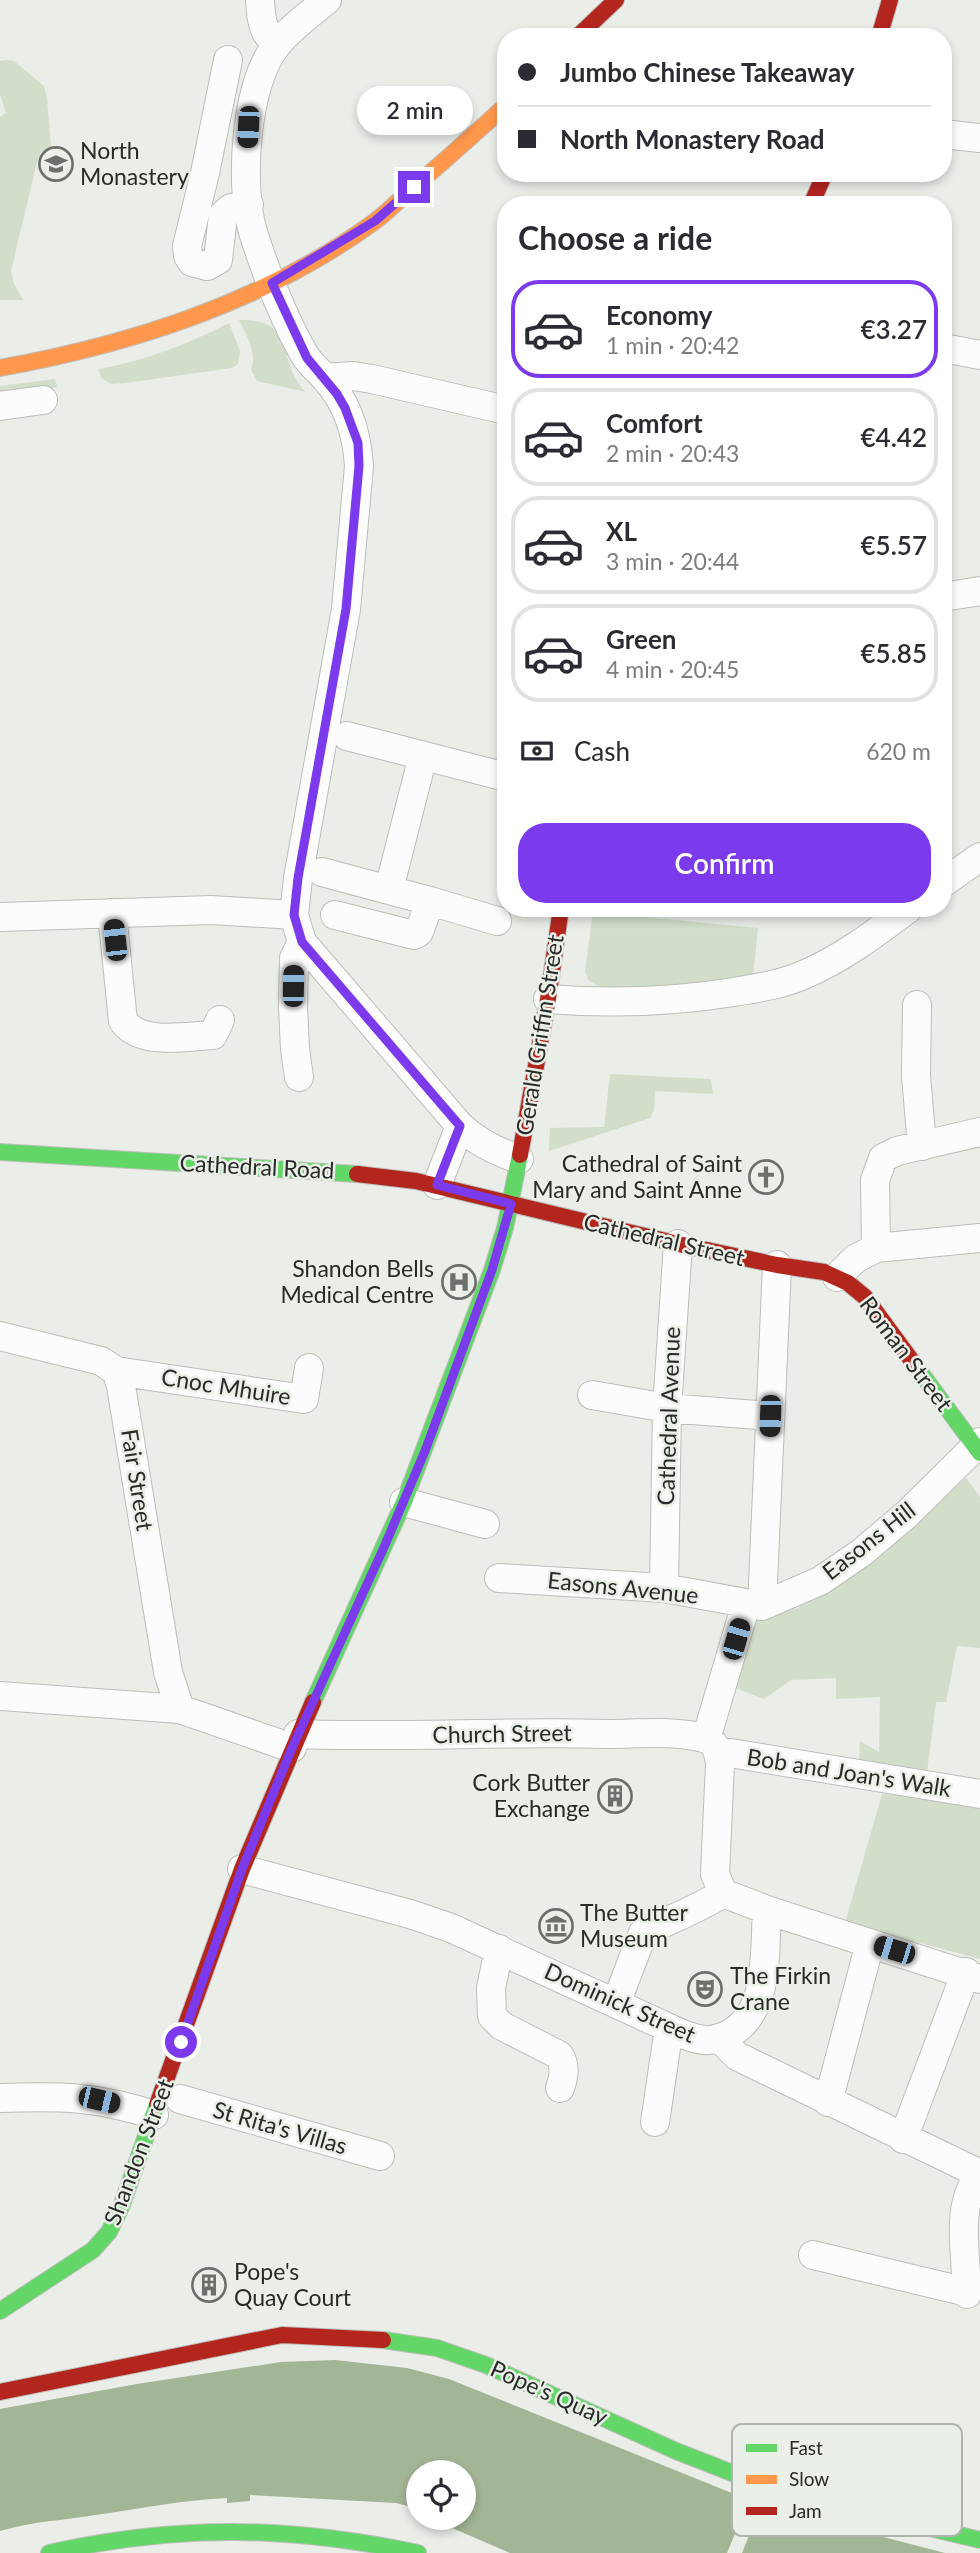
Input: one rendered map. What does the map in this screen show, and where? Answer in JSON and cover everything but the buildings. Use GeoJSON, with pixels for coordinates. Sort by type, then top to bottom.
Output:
{"type":"FeatureCollection","features":[{"type":"Feature","properties":{"kind":"street"},"geometry":{"type":"LineString","coordinates":[[260,0],[262,26],[276,46]]}},
{"type":"Feature","properties":{"kind":"street"},"geometry":{"type":"LineString","coordinates":[[327,0],[276,46],[257,81],[252,102],[247,160],[252,230],[272,283],[307,358],[341,401],[358,443],[359,466],[346,609],[300,866],[294,915],[302,942],[460,1126],[485,1145],[519,1159]]}},
{"type":"Feature","properties":{"kind":"street"},"geometry":{"type":"LineString","coordinates":[[587,28],[616,0]]}},
{"type":"Feature","properties":{"kind":"street"},"geometry":{"type":"LineString","coordinates":[[882,28],[891,0]]}},
{"type":"Feature","properties":{"kind":"street"},"geometry":{"type":"LineString","coordinates":[[228,60],[187,246],[187,256],[191,262],[207,266],[218,260],[223,215],[231,208],[249,205]]}},
{"type":"Feature","properties":{"kind":"street"},"geometry":{"type":"LineString","coordinates":[[0,369],[72,355],[149,333],[272,283],[375,221],[497,114]]}},
{"type":"Feature","properties":{"kind":"street"},"geometry":{"type":"LineString","coordinates":[[952,135],[980,138]]}},
{"type":"Feature","properties":{"kind":"street"},"geometry":{"type":"LineString","coordinates":[[952,350],[980,355]]}},
{"type":"Feature","properties":{"kind":"street"},"geometry":{"type":"LineString","coordinates":[[325,378],[353,376],[372,379],[497,408]]}},
{"type":"Feature","properties":{"kind":"street"},"geometry":{"type":"LineString","coordinates":[[0,406],[43,400]]}},
{"type":"Feature","properties":{"kind":"street"},"geometry":{"type":"LineString","coordinates":[[952,596],[980,591]]}},
{"type":"Feature","properties":{"kind":"street"},"geometry":{"type":"LineString","coordinates":[[347,736],[497,775]]}},
{"type":"Feature","properties":{"kind":"street"},"geometry":{"type":"LineString","coordinates":[[389,889],[423,756]]}},
{"type":"Feature","properties":{"kind":"street"},"geometry":{"type":"LineString","coordinates":[[952,877],[979,860]]}},
{"type":"Feature","properties":{"kind":"street"},"geometry":{"type":"LineString","coordinates":[[322,872],[497,921]]}},
{"type":"Feature","properties":{"kind":"street"},"geometry":{"type":"LineString","coordinates":[[335,915],[414,935],[419,932],[430,901]]}},
{"type":"Feature","properties":{"kind":"street"},"geometry":{"type":"LineString","coordinates":[[0,917],[211,910],[294,915]]}},
{"type":"Feature","properties":{"kind":"street"},"geometry":{"type":"LineString","coordinates":[[112,913],[123,1021],[129,1029],[151,1037],[216,1028]]}},
{"type":"Feature","properties":{"kind":"street","name":"Gerald Griffin Street"},"geometry":{"type":"LineString","coordinates":[[511,1204],[548,999],[560,917]]}},
{"type":"Feature","properties":{"kind":"street"},"geometry":{"type":"LineString","coordinates":[[548,999],[596,1003],[659,1002],[780,983],[826,964],[896,917]]}},
{"type":"Feature","properties":{"kind":"street"},"geometry":{"type":"LineString","coordinates":[[299,1077],[293,1007],[294,958],[302,942]]}},
{"type":"Feature","properties":{"kind":"street"},"geometry":{"type":"LineString","coordinates":[[917,1004],[916,1076],[922,1146]]}},
{"type":"Feature","properties":{"kind":"street"},"geometry":{"type":"LineString","coordinates":[[437,1185],[460,1126]]}},
{"type":"Feature","properties":{"kind":"street"},"geometry":{"type":"LineString","coordinates":[[876,1248],[875,1180],[879,1164],[886,1155],[980,1132]]}},
{"type":"Feature","properties":{"kind":"street","name":"Cathedral Road"},"geometry":{"type":"LineString","coordinates":[[0,1152],[353,1173],[437,1185],[511,1204]]}},
{"type":"Feature","properties":{"kind":"street","name":"Cathedral Street"},"geometry":{"type":"LineString","coordinates":[[511,1204],[777,1265]]}},
{"type":"Feature","properties":{"kind":"street","name":"Shandon Street"},"geometry":{"type":"LineString","coordinates":[[0,2311],[93,2250],[109,2232],[121,2207],[242,1869],[295,1741],[404,1502],[492,1270],[511,1204]]}},
{"type":"Feature","properties":{"kind":"street"},"geometry":{"type":"LineString","coordinates":[[836,1277],[855,1259],[876,1248],[980,1238]]}},
{"type":"Feature","properties":{"kind":"street","name":"Cathedral Avenue"},"geometry":{"type":"LineString","coordinates":[[664,1588],[667,1408],[678,1244]]}},
{"type":"Feature","properties":{"kind":"street"},"geometry":{"type":"LineString","coordinates":[[617,2003],[643,1933],[669,1919],[697,1910],[719,1883],[720,1774],[712,1745],[754,1605],[770,1416],[777,1265]]}},
{"type":"Feature","properties":{"kind":"street","name":"Roman Street"},"geometry":{"type":"LineString","coordinates":[[777,1265],[824,1272],[855,1289],[873,1307],[978,1447]]}},
{"type":"Feature","properties":{"kind":"street"},"geometry":{"type":"LineString","coordinates":[[0,1336],[101,1361],[116,1371]]}},
{"type":"Feature","properties":{"kind":"street","name":"Cnoc Mhuire"},"geometry":{"type":"LineString","coordinates":[[116,1371],[304,1399],[309,1368]]}},
{"type":"Feature","properties":{"kind":"street","name":"Fair Street"},"geometry":{"type":"LineString","coordinates":[[116,1371],[121,1385],[168,1672],[180,1709]]}},
{"type":"Feature","properties":{"kind":"street"},"geometry":{"type":"LineString","coordinates":[[592,1395],[667,1408],[770,1416]]}},
{"type":"Feature","properties":{"kind":"street","name":"Easons Hill"},"geometry":{"type":"LineString","coordinates":[[754,1605],[820,1581],[861,1553],[978,1447]]}},
{"type":"Feature","properties":{"kind":"street"},"geometry":{"type":"LineString","coordinates":[[404,1502],[485,1524]]}},
{"type":"Feature","properties":{"kind":"street","name":"Easons Avenue"},"geometry":{"type":"LineString","coordinates":[[499,1578],[664,1588],[754,1605]]}},
{"type":"Feature","properties":{"kind":"street","name":"Church Street"},"geometry":{"type":"LineString","coordinates":[[0,1696],[180,1709],[295,1741],[544,1732],[681,1735],[712,1745]]}},
{"type":"Feature","properties":{"kind":"street","name":"Bob and Joan's Walk"},"geometry":{"type":"LineString","coordinates":[[712,1745],[980,1794]]}},
{"type":"Feature","properties":{"kind":"street","name":"Dominick Street"},"geometry":{"type":"LineString","coordinates":[[242,1869],[410,1914],[451,1928],[669,2028],[704,2040],[719,2038],[747,2062],[980,2175]]}},
{"type":"Feature","properties":{"kind":"street"},"geometry":{"type":"LineString","coordinates":[[719,1883],[767,1910],[973,1975],[904,2139]]}},
{"type":"Feature","properties":{"kind":"street"},"geometry":{"type":"LineString","coordinates":[[719,2038],[742,2026],[756,2005],[762,1980],[767,1910]]}},
{"type":"Feature","properties":{"kind":"street"},"geometry":{"type":"LineString","coordinates":[[828,2102],[870,1943]]}},
{"type":"Feature","properties":{"kind":"street"},"geometry":{"type":"LineString","coordinates":[[499,1949],[491,1988],[492,2016],[502,2026],[562,2058],[564,2077],[559,2088]]}},
{"type":"Feature","properties":{"kind":"street"},"geometry":{"type":"LineString","coordinates":[[655,2122],[669,2028]]}},
{"type":"Feature","properties":{"kind":"street"},"geometry":{"type":"LineString","coordinates":[[0,2098],[81,2097],[123,2105],[154,2115]]}},
{"type":"Feature","properties":{"kind":"street","name":"St Rita's Villas"},"geometry":{"type":"LineString","coordinates":[[180,2099],[380,2156]]}},
{"type":"Feature","properties":{"kind":"street"},"geometry":{"type":"LineString","coordinates":[[813,2255],[967,2293],[964,2207],[972,2184],[980,2175]]}},
{"type":"Feature","properties":{"kind":"street","name":"Pope's Quay"},"geometry":{"type":"LineString","coordinates":[[0,2392],[282,2335],[328,2335],[405,2342],[437,2348],[486,2365],[676,2451],[732,2473]]}},
{"type":"Feature","properties":{"kind":"street"},"geometry":{"type":"LineString","coordinates":[[49,2553],[149,2535],[201,2531],[311,2534],[375,2543],[418,2553]]}},
{"type":"Feature","properties":{"kind":"street","name":"Pope's Quay"},"geometry":{"type":"LineString","coordinates":[[962,2536],[980,2540]]}},
{"type":"Feature","properties":{"kind":"shaded area"},"geometry":{"type":"Polygon","coordinates":[[[0,61],[14,61],[44,86],[51,147],[41,152],[37,162],[11,271],[14,284],[23,300],[0,300],[0,117],[6,113],[0,95],[0,61]]]}},
{"type":"Feature","properties":{"kind":"shaded area"},"geometry":{"type":"Polygon","coordinates":[[[239,320],[258,321],[270,326],[278,334],[291,368],[306,392],[257,381],[251,370],[253,357],[250,344],[239,320]]]}},
{"type":"Feature","properties":{"kind":"shaded area"},"geometry":{"type":"Polygon","coordinates":[[[229,323],[240,351],[238,364],[232,368],[126,383],[111,384],[101,378],[99,369],[166,351],[229,323]]]}},
{"type":"Feature","properties":{"kind":"shaded area"},"geometry":{"type":"Polygon","coordinates":[[[55,379],[57,387],[0,396],[0,386],[55,379]]]}},
{"type":"Feature","properties":{"kind":"shaded area"},"geometry":{"type":"Polygon","coordinates":[[[592,917],[645,917],[758,928],[753,976],[648,988],[599,987],[588,980],[585,971],[592,917]]]}},
{"type":"Feature","properties":{"kind":"shaded area"},"geometry":{"type":"Polygon","coordinates":[[[610,1074],[711,1079],[713,1094],[655,1091],[654,1110],[650,1118],[549,1151],[550,1128],[604,1127],[610,1074]]]}},
{"type":"Feature","properties":{"kind":"shaded area"},"geometry":{"type":"Polygon","coordinates":[[[966,1478],[980,1497],[980,1648],[957,1646],[946,1702],[936,1702],[927,1772],[859,1761],[860,1741],[879,1752],[880,1697],[836,1699],[836,1678],[791,1680],[764,1699],[733,1687],[754,1613],[796,1609],[841,1580],[966,1478]]]}},
{"type":"Feature","properties":{"kind":"shaded area"},"geometry":{"type":"Polygon","coordinates":[[[882,1794],[980,1803],[980,1959],[845,1923],[882,1794]]]}},
{"type":"Feature","properties":{"kind":"shaded area"},"geometry":{"type":"Polygon","coordinates":[[[335,2360],[407,2368],[449,2379],[732,2493],[732,2536],[880,2536],[945,2553],[510,2553],[457,2530],[476,2530],[476,2460],[406,2460],[406,2506],[250,2495],[250,2501],[227,2503],[227,2498],[180,2502],[0,2531],[0,2409],[281,2362],[335,2360]]]}},
{"type":"Feature","properties":{"kind":"pier"},"geometry":{"type":"Polygon","coordinates":[[[734,2536],[749,2536],[742,2553],[727,2553],[734,2536]]]}},
{"type":"Feature","properties":{"kind":"traffic: fast"},"geometry":{"type":"LineString","coordinates":[[0,1152],[357,1174]]}},
{"type":"Feature","properties":{"kind":"traffic: fast"},"geometry":{"type":"LineString","coordinates":[[313,1702],[404,1502],[492,1270],[505,1228],[520,1155]]}},
{"type":"Feature","properties":{"kind":"traffic: fast"},"geometry":{"type":"LineString","coordinates":[[912,1361],[980,1453]]}},
{"type":"Feature","properties":{"kind":"traffic: fast"},"geometry":{"type":"LineString","coordinates":[[0,2311],[93,2250],[109,2232],[121,2207],[157,2105]]}},
{"type":"Feature","properties":{"kind":"traffic: fast"},"geometry":{"type":"LineString","coordinates":[[383,2340],[437,2348],[486,2365],[676,2451],[732,2473]]}},
{"type":"Feature","properties":{"kind":"traffic: fast"},"geometry":{"type":"LineString","coordinates":[[49,2553],[143,2537],[233,2532],[324,2538],[418,2553]]}},
{"type":"Feature","properties":{"kind":"traffic: fast"},"geometry":{"type":"LineString","coordinates":[[962,2536],[980,2540]]}},
{"type":"Feature","properties":{"kind":"traffic: slow"},"geometry":{"type":"LineString","coordinates":[[0,368],[99,346],[147,332],[195,316],[288,275],[332,250],[379,218],[497,113]]}},
{"type":"Feature","properties":{"kind":"traffic: jam"},"geometry":{"type":"LineString","coordinates":[[586,28],[616,0]]}},
{"type":"Feature","properties":{"kind":"traffic: jam"},"geometry":{"type":"LineString","coordinates":[[882,28],[890,0]]}},
{"type":"Feature","properties":{"kind":"traffic: jam"},"geometry":{"type":"LineString","coordinates":[[815,196],[821,182]]}},
{"type":"Feature","properties":{"kind":"traffic: jam"},"geometry":{"type":"LineString","coordinates":[[520,1155],[560,917]]}},
{"type":"Feature","properties":{"kind":"traffic: jam"},"geometry":{"type":"LineString","coordinates":[[357,1174],[416,1181],[678,1244],[824,1272],[848,1283],[865,1297],[912,1361]]}},
{"type":"Feature","properties":{"kind":"traffic: jam"},"geometry":{"type":"LineString","coordinates":[[157,2105],[242,1869],[313,1702]]}},
{"type":"Feature","properties":{"kind":"traffic: jam"},"geometry":{"type":"LineString","coordinates":[[0,2392],[282,2335],[383,2340]]}},
{"type":"Feature","properties":{"kind":"place","name":"North Monastery"},"geometry":{"type":"Point","coordinates":[56,164]}},
{"type":"Feature","properties":{"kind":"place","name":"Cathedral of Saint Mary and Saint Anne"},"geometry":{"type":"Point","coordinates":[766,1177]}},
{"type":"Feature","properties":{"kind":"place","name":"Shandon Bells Medical Centre"},"geometry":{"type":"Point","coordinates":[459,1282]}},
{"type":"Feature","properties":{"kind":"place","name":"Cork Butter Exchange"},"geometry":{"type":"Point","coordinates":[615,1796]}},
{"type":"Feature","properties":{"kind":"place","name":"The Butter Museum"},"geometry":{"type":"Point","coordinates":[556,1926]}},
{"type":"Feature","properties":{"kind":"place","name":"The Firkin Crane"},"geometry":{"type":"Point","coordinates":[705,1989]}},
{"type":"Feature","properties":{"kind":"place","name":"Pope's Quay Court"},"geometry":{"type":"Point","coordinates":[209,2285]}},
{"type":"Feature","properties":{"kind":"route"},"geometry":{"type":"LineString","coordinates":[[181,2042],[242,1869],[292,1748],[425,1451],[492,1270],[511,1204],[437,1185],[460,1126],[302,942],[294,915],[298,878],[346,609],[359,466],[358,443],[345,408],[325,378],[313,368],[307,358],[272,283],[375,221],[414,187]]}}]}
